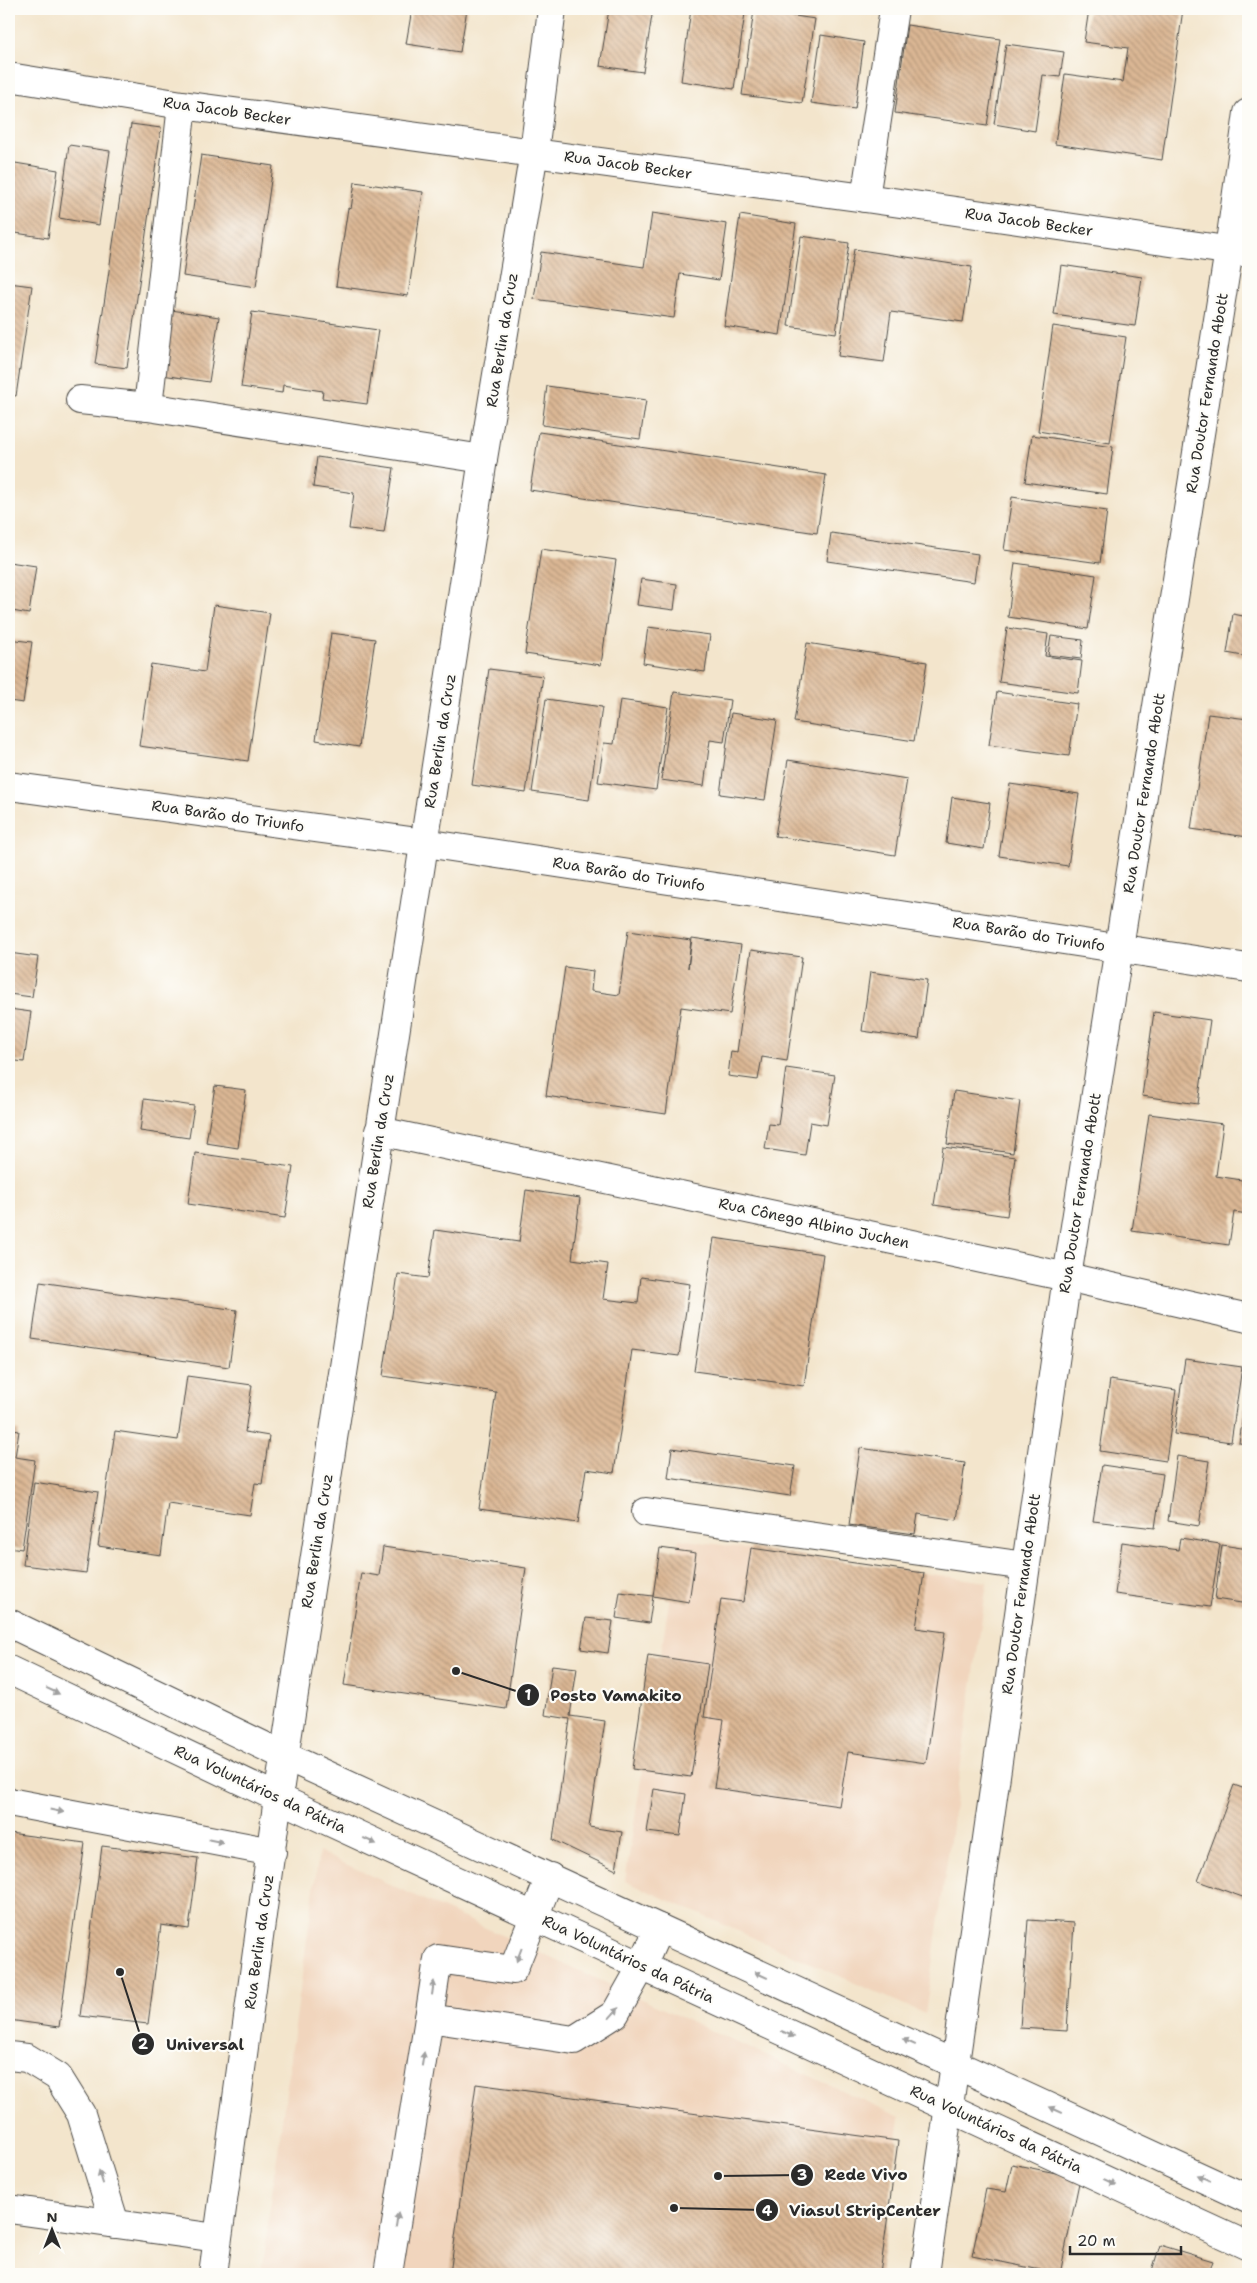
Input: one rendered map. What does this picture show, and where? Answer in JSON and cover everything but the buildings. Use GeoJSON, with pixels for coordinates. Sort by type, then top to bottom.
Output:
{"type":"FeatureCollection","features":[{"type":"Feature","properties":{"kind":"street","name":"Rua Berlin da Cruz"},"geometry":{"type":"LineString","coordinates":[[215,2274],[218,2238],[278,1798],[483,459],[534,152],[552,9]]}},
{"type":"Feature","properties":{"kind":"street"},"geometry":{"type":"LineString","coordinates":[[865,198],[894,9]]}},
{"type":"Feature","properties":{"kind":"street","name":"Rua Jacob Becker"},"geometry":{"type":"LineString","coordinates":[[9,78],[182,105],[865,198],[1239,252]]}},
{"type":"Feature","properties":{"kind":"street"},"geometry":{"type":"LineString","coordinates":[[148,407],[182,105]]}},
{"type":"Feature","properties":{"kind":"street","name":"Rua Doutor Fernando Abott"},"geometry":{"type":"LineString","coordinates":[[925,2274],[953,2063],[1067,1277],[1119,948],[1239,252],[1248,113]]}},
{"type":"Feature","properties":{"kind":"street"},"geometry":{"type":"LineString","coordinates":[[80,400],[148,407],[483,459]]}},
{"type":"Feature","properties":{"kind":"street","name":"Rua Barão do Triunfo"},"geometry":{"type":"LineString","coordinates":[[9,786],[425,843],[1248,968]]}},
{"type":"Feature","properties":{"kind":"street","name":"Rua Cônego Albino Juchen"},"geometry":{"type":"LineString","coordinates":[[379,1131],[1067,1277],[1248,1318]]}},
{"type":"Feature","properties":{"kind":"street"},"geometry":{"type":"LineString","coordinates":[[646,1512],[1025,1566]]}},
{"type":"Feature","properties":{"kind":"street"},"geometry":{"type":"LineString","coordinates":[[9,1623],[285,1756],[1248,2199]]}},
{"type":"Feature","properties":{"kind":"street","name":"Rua Voluntários da Pátria"},"geometry":{"type":"LineString","coordinates":[[9,1670],[278,1798],[1248,2246]]}},
{"type":"Feature","properties":{"kind":"street"},"geometry":{"type":"LineString","coordinates":[[9,1802],[272,1852]]}},
{"type":"Feature","properties":{"kind":"street"},"geometry":{"type":"LineString","coordinates":[[419,1863],[436,1825]]}},
{"type":"Feature","properties":{"kind":"street"},"geometry":{"type":"LineString","coordinates":[[389,2271],[438,1959],[513,1970],[550,1877]]}},
{"type":"Feature","properties":{"kind":"street"},"geometry":{"type":"LineString","coordinates":[[429,2018],[574,2040],[615,2014],[642,1966],[659,1928]]}},
{"type":"Feature","properties":{"kind":"street"},"geometry":{"type":"LineString","coordinates":[[9,2056],[27,2058],[58,2078],[81,2114],[115,2224]]}},
{"type":"Feature","properties":{"kind":"street"},"geometry":{"type":"LineString","coordinates":[[9,2209],[218,2238]]}},
{"type":"Feature","properties":{"kind":"shaded area"},"geometry":{"type":"Polygon","coordinates":[[[679,1539],[987,1582],[925,2014],[625,1881],[679,1539]]]}},
{"type":"Feature","properties":{"kind":"shaded area"},"geometry":{"type":"Polygon","coordinates":[[[319,1852],[900,2117],[880,2274],[261,2274],[319,1852]]]}},
{"type":"Feature","properties":{"kind":"place","name":"Posto Vamakito"},"geometry":{"type":"Point","coordinates":[456,1671]}},
{"type":"Feature","properties":{"kind":"place","name":"Universal"},"geometry":{"type":"Point","coordinates":[120,1972]}},
{"type":"Feature","properties":{"kind":"place","name":"Rede Vivo"},"geometry":{"type":"Point","coordinates":[718,2176]}},
{"type":"Feature","properties":{"kind":"place","name":"Viasul StripCenter"},"geometry":{"type":"Point","coordinates":[674,2208]}}]}
